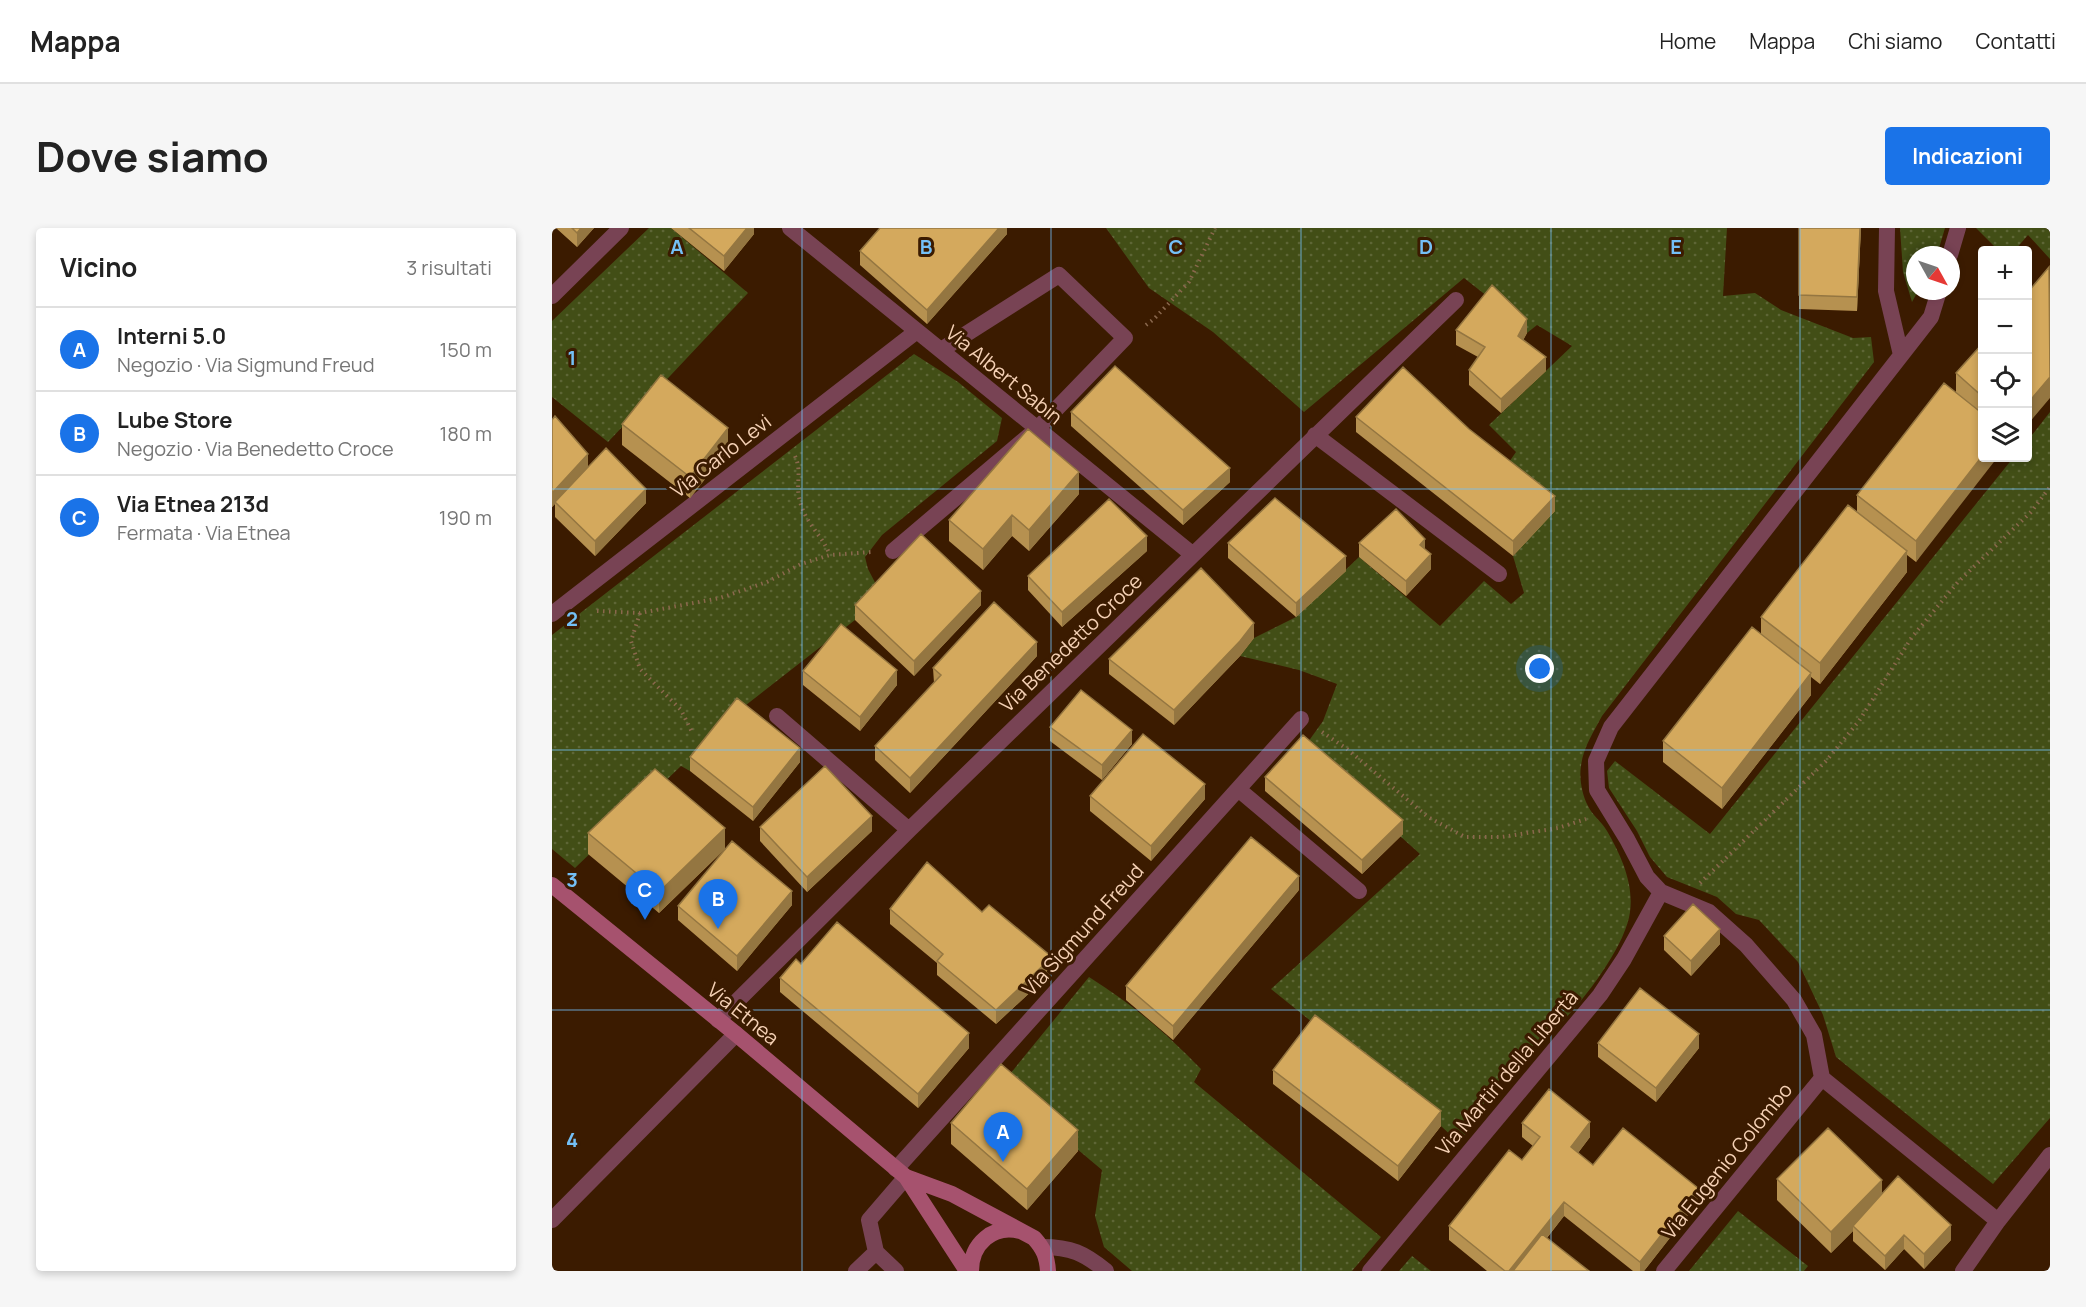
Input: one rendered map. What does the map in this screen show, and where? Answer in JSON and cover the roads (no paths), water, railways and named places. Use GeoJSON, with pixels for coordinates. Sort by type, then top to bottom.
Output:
{"type":"FeatureCollection","features":[{"type":"Feature","properties":{"kind":"main road","name":"Via Etnea"},"geometry":{"type":"LineString","coordinates":[[552,885],[736,1034],[901,1173]]}},
{"type":"Feature","properties":{"kind":"main road"},"geometry":{"type":"LineString","coordinates":[[901,1173],[952,1194],[1034,1238],[1042,1247],[1047,1258],[1048,1271]]}},
{"type":"Feature","properties":{"kind":"main road"},"geometry":{"type":"LineString","coordinates":[[901,1173],[969,1271]]}},
{"type":"Feature","properties":{"kind":"main road"},"geometry":{"type":"LineString","coordinates":[[969,1271],[972,1258],[983,1239],[1002,1229],[1024,1232]]}},
{"type":"Feature","properties":{"kind":"street"},"geometry":{"type":"LineString","coordinates":[[552,296],[621,228]]}},
{"type":"Feature","properties":{"kind":"street","name":"Via Albert Sabin"},"geometry":{"type":"LineString","coordinates":[[790,228],[1192,554]]}},
{"type":"Feature","properties":{"kind":"street"},"geometry":{"type":"LineString","coordinates":[[1887,228],[1886,291],[1901,355]]}},
{"type":"Feature","properties":{"kind":"street"},"geometry":{"type":"LineString","coordinates":[[1953,246],[1958,228]]}},
{"type":"Feature","properties":{"kind":"street"},"geometry":{"type":"LineString","coordinates":[[893,551],[1037,429],[1125,338],[1059,275],[941,350]]}},
{"type":"Feature","properties":{"kind":"street","name":"Via Benedetto Croce"},"geometry":{"type":"LineString","coordinates":[[718,1020],[909,830],[1456,300]]}},
{"type":"Feature","properties":{"kind":"street"},"geometry":{"type":"LineString","coordinates":[[1936,300],[1931,317],[1611,727],[1596,761],[1597,790],[1628,839],[1647,877],[1661,892],[1709,912],[1738,938],[1794,1000],[1814,1035],[1822,1078],[1998,1221]]}},
{"type":"Feature","properties":{"kind":"street","name":"Via Carlo Levi"},"geometry":{"type":"LineString","coordinates":[[555,612],[917,331]]}},
{"type":"Feature","properties":{"kind":"street"},"geometry":{"type":"LineString","coordinates":[[1315,435],[1499,574]]}},
{"type":"Feature","properties":{"kind":"street"},"geometry":{"type":"LineString","coordinates":[[777,716],[909,830]]}},
{"type":"Feature","properties":{"kind":"street","name":"Via Sigmund Freud"},"geometry":{"type":"LineString","coordinates":[[876,1252],[869,1220],[901,1173],[1301,719]]}},
{"type":"Feature","properties":{"kind":"street"},"geometry":{"type":"LineString","coordinates":[[1238,789],[1359,891]]}},
{"type":"Feature","properties":{"kind":"street","name":"Via Martiri della Libertà"},"geometry":{"type":"LineString","coordinates":[[1370,1271],[1600,995],[1624,959],[1661,892]]}},
{"type":"Feature","properties":{"kind":"street"},"geometry":{"type":"LineString","coordinates":[[552,1220],[736,1034]]}},
{"type":"Feature","properties":{"kind":"street","name":"Via Eugenio Colombo"},"geometry":{"type":"LineString","coordinates":[[1664,1271],[1822,1078]]}},
{"type":"Feature","properties":{"kind":"street"},"geometry":{"type":"LineString","coordinates":[[1963,1271],[1998,1221],[2050,1155]]}},
{"type":"Feature","properties":{"kind":"street"},"geometry":{"type":"LineString","coordinates":[[1042,1247],[1059,1247],[1077,1251],[1107,1271]]}},
{"type":"Feature","properties":{"kind":"street"},"geometry":{"type":"LineString","coordinates":[[856,1271],[876,1252],[896,1271]]}},
{"type":"Feature","properties":{"kind":"place","name":"Via Etnea 213d"},"geometry":{"type":"Point","coordinates":[645,920]}},
{"type":"Feature","properties":{"kind":"place","name":"Lube Store"},"geometry":{"type":"Point","coordinates":[718,929]}},
{"type":"Feature","properties":{"kind":"place","name":"Interni 5.0"},"geometry":{"type":"Point","coordinates":[1003,1162]}}]}
